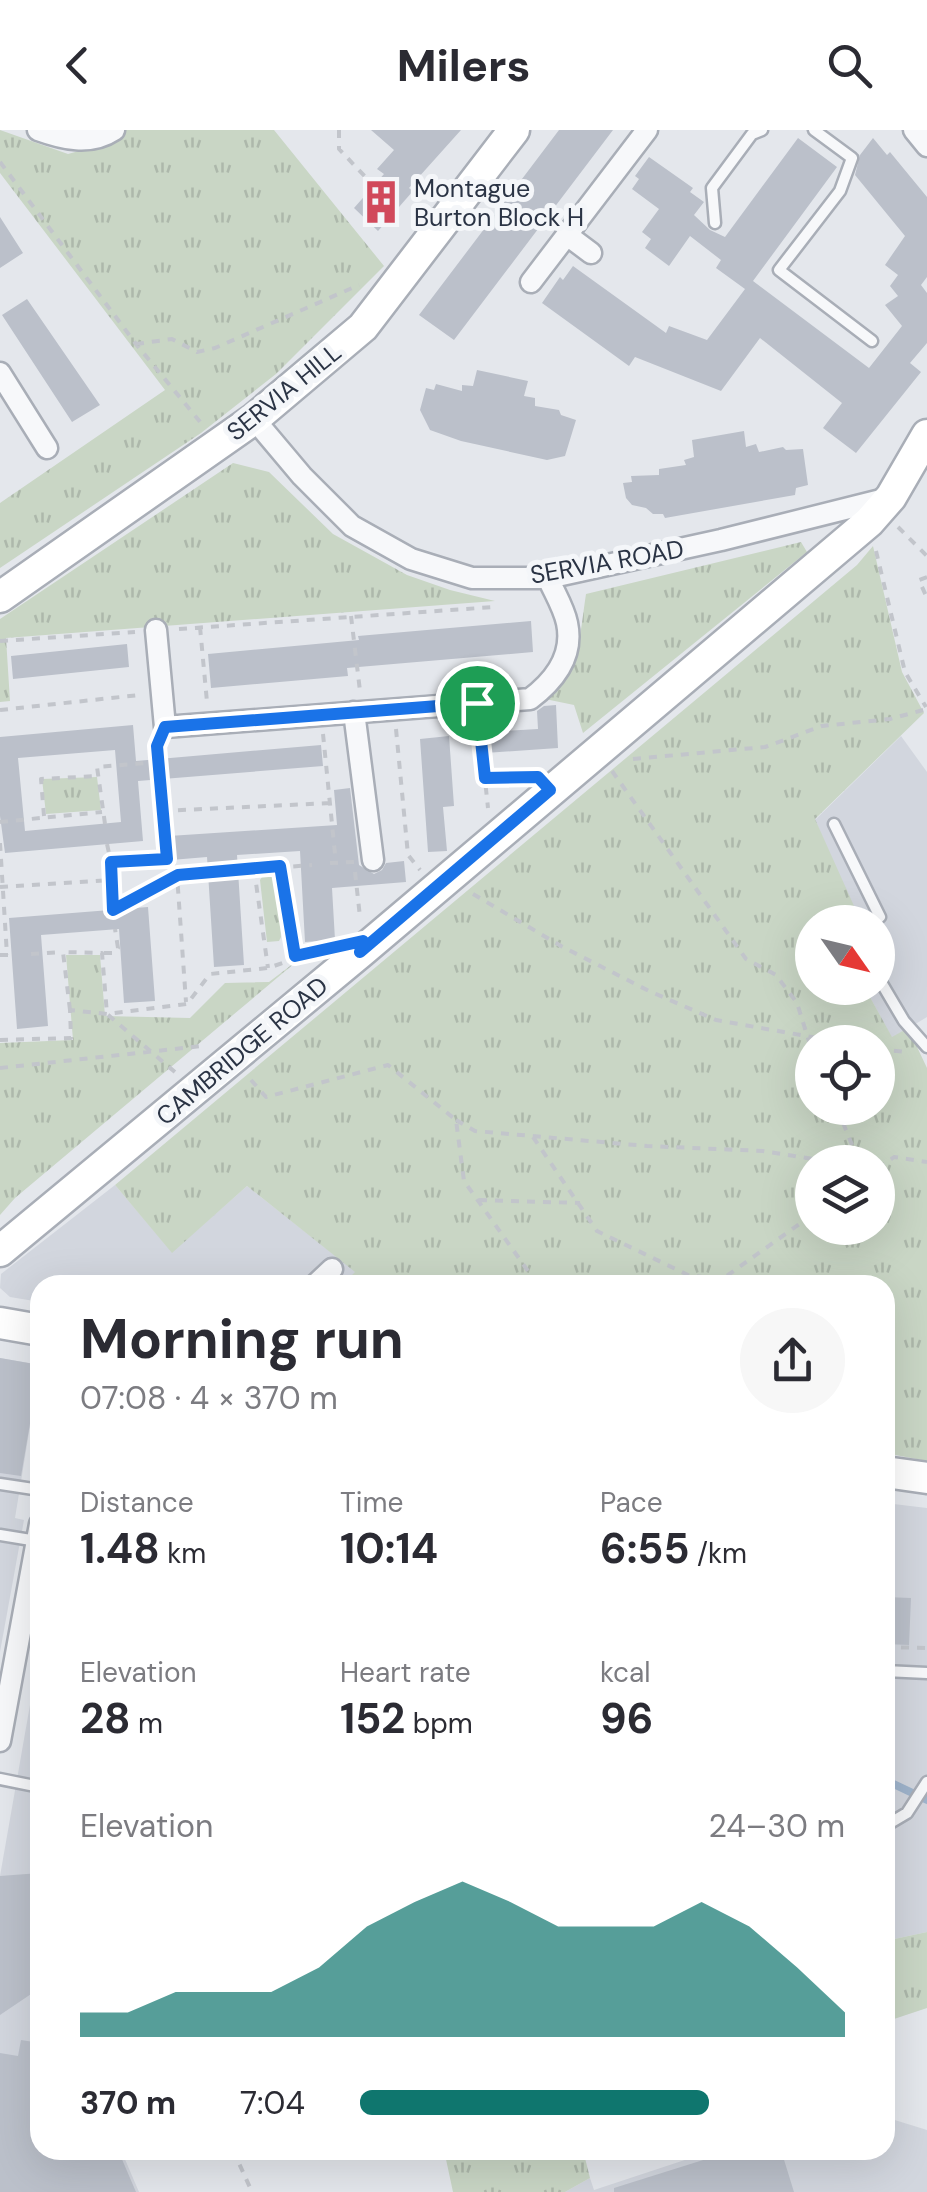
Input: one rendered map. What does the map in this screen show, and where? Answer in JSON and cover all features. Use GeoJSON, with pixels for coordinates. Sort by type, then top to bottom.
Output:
{"type":"FeatureCollection","features":[{"type":"Feature","properties":{"kind":"street"},"geometry":{"type":"LineString","coordinates":[[38,130],[76,140],[114,130]]}},
{"type":"Feature","properties":{"kind":"street","name":"SERVIA HILL"},"geometry":{"type":"LineString","coordinates":[[0,597],[254,419],[363,326],[514,130]]}},
{"type":"Feature","properties":{"kind":"street"},"geometry":{"type":"LineString","coordinates":[[530,282],[647,130]]}},
{"type":"Feature","properties":{"kind":"street"},"geometry":{"type":"LineString","coordinates":[[914,130],[927,146]]}},
{"type":"Feature","properties":{"kind":"street"},"geometry":{"type":"LineString","coordinates":[[567,236],[591,253]]}},
{"type":"Feature","properties":{"kind":"street"},"geometry":{"type":"LineString","coordinates":[[0,373],[47,448]]}},
{"type":"Feature","properties":{"kind":"street","name":"SERVIA ROAD"},"geometry":{"type":"LineString","coordinates":[[254,419],[302,476],[352,526],[411,559],[472,578],[548,578],[880,509]]}},
{"type":"Feature","properties":{"kind":"street","name":"CAMBRIDGE ROAD"},"geometry":{"type":"LineString","coordinates":[[0,1251],[360,952],[880,509],[927,435]]}},
{"type":"Feature","properties":{"kind":"street"},"geometry":{"type":"LineString","coordinates":[[156,630],[165,727],[530,699],[554,681],[566,652],[568,624],[548,578]]}},
{"type":"Feature","properties":{"kind":"street"},"geometry":{"type":"LineString","coordinates":[[358,712],[363,861]]}},
{"type":"Feature","properties":{"kind":"street"},"geometry":{"type":"LineString","coordinates":[[325,1275],[332,1268]]}},
{"type":"Feature","properties":{"kind":"street"},"geometry":{"type":"LineString","coordinates":[[0,1324],[30,1328]]}},
{"type":"Feature","properties":{"kind":"street"},"geometry":{"type":"LineString","coordinates":[[895,1473],[927,1478]]}},
{"type":"Feature","properties":{"kind":"street"},"geometry":{"type":"LineString","coordinates":[[0,1741],[30,1576]]}},
{"type":"Feature","properties":{"kind":"lane"},"geometry":{"type":"LineString","coordinates":[[715,223],[712,188],[752,134],[762,130]]}},
{"type":"Feature","properties":{"kind":"lane"},"geometry":{"type":"LineString","coordinates":[[814,130],[852,158],[840,191],[779,270],[872,341]]}},
{"type":"Feature","properties":{"kind":"lane"},"geometry":{"type":"LineString","coordinates":[[834,824],[874,905]]}},
{"type":"Feature","properties":{"kind":"lane"},"geometry":{"type":"LineString","coordinates":[[895,1005],[927,1047]]}},
{"type":"Feature","properties":{"kind":"lane"},"geometry":{"type":"LineString","coordinates":[[0,1484],[30,1488]]}},
{"type":"Feature","properties":{"kind":"lane"},"geometry":{"type":"LineString","coordinates":[[0,1535],[30,1533]]}},
{"type":"Feature","properties":{"kind":"lane"},"geometry":{"type":"LineString","coordinates":[[895,1671],[927,1673]]}},
{"type":"Feature","properties":{"kind":"lane"},"geometry":{"type":"LineString","coordinates":[[0,1779],[30,1785]]}},
{"type":"Feature","properties":{"kind":"lane"},"geometry":{"type":"LineString","coordinates":[[895,1820],[907,1813],[927,1782]]}},
{"type":"Feature","properties":{"kind":"path"},"geometry":{"type":"LineString","coordinates":[[339,130],[339,148],[374,186]]}},
{"type":"Feature","properties":{"kind":"path"},"geometry":{"type":"LineString","coordinates":[[0,162],[193,414]]}},
{"type":"Feature","properties":{"kind":"path"},"geometry":{"type":"LineString","coordinates":[[136,344],[172,339],[196,352],[215,348],[361,284]]}},
{"type":"Feature","properties":{"kind":"path"},"geometry":{"type":"LineString","coordinates":[[880,509],[927,556]]}},
{"type":"Feature","properties":{"kind":"path"},"geometry":{"type":"LineString","coordinates":[[623,760],[765,747],[822,726],[890,719],[927,709],[905,672],[880,509]]}},
{"type":"Feature","properties":{"kind":"path"},"geometry":{"type":"LineString","coordinates":[[927,577],[919,580],[927,598]]}},
{"type":"Feature","properties":{"kind":"path"},"geometry":{"type":"LineString","coordinates":[[0,640],[494,607]]}},
{"type":"Feature","properties":{"kind":"path"},"geometry":{"type":"LineString","coordinates":[[351,616],[358,712]]}},
{"type":"Feature","properties":{"kind":"path"},"geometry":{"type":"LineString","coordinates":[[200,627],[209,724]]}},
{"type":"Feature","properties":{"kind":"path"},"geometry":{"type":"LineString","coordinates":[[0,710],[160,693]]}},
{"type":"Feature","properties":{"kind":"path"},"geometry":{"type":"LineString","coordinates":[[477,703],[491,840]]}},
{"type":"Feature","properties":{"kind":"path"},"geometry":{"type":"LineString","coordinates":[[394,710],[408,855],[442,882],[649,991],[716,1020],[795,1035]]}},
{"type":"Feature","properties":{"kind":"path"},"geometry":{"type":"LineString","coordinates":[[321,714],[336,864],[330,864]]}},
{"type":"Feature","properties":{"kind":"path"},"geometry":{"type":"LineString","coordinates":[[165,727],[157,746],[158,762],[167,859],[178,875],[186,1004]]}},
{"type":"Feature","properties":{"kind":"path"},"geometry":{"type":"LineString","coordinates":[[582,764],[605,761],[746,959],[776,975],[797,1003],[803,1025]]}},
{"type":"Feature","properties":{"kind":"path"},"geometry":{"type":"LineString","coordinates":[[104,824],[97,767],[158,762]]}},
{"type":"Feature","properties":{"kind":"path"},"geometry":{"type":"LineString","coordinates":[[44,816],[41,779],[98,776]]}},
{"type":"Feature","properties":{"kind":"path"},"geometry":{"type":"LineString","coordinates":[[485,778],[538,777],[550,790]]}},
{"type":"Feature","properties":{"kind":"path"},"geometry":{"type":"LineString","coordinates":[[162,811],[330,803]]}},
{"type":"Feature","properties":{"kind":"path"},"geometry":{"type":"LineString","coordinates":[[0,822],[102,812]]}},
{"type":"Feature","properties":{"kind":"path"},"geometry":{"type":"LineString","coordinates":[[0,844],[6,955]]}},
{"type":"Feature","properties":{"kind":"path"},"geometry":{"type":"LineString","coordinates":[[107,844],[113,910],[178,875],[312,865]]}},
{"type":"Feature","properties":{"kind":"path"},"geometry":{"type":"LineString","coordinates":[[111,862],[167,859]]}},
{"type":"Feature","properties":{"kind":"path"},"geometry":{"type":"LineString","coordinates":[[360,952],[363,861]]}},
{"type":"Feature","properties":{"kind":"path"},"geometry":{"type":"LineString","coordinates":[[280,866],[295,956]]}},
{"type":"Feature","properties":{"kind":"path"},"geometry":{"type":"LineString","coordinates":[[254,869],[268,968]]}},
{"type":"Feature","properties":{"kind":"path"},"geometry":{"type":"LineString","coordinates":[[2,887],[111,880]]}},
{"type":"Feature","properties":{"kind":"path"},"geometry":{"type":"LineString","coordinates":[[31,954],[112,953],[118,948],[115,929]]}},
{"type":"Feature","properties":{"kind":"path"},"geometry":{"type":"LineString","coordinates":[[70,1010],[106,1014],[186,1004],[210,974],[268,968],[329,948]]}},
{"type":"Feature","properties":{"kind":"path"},"geometry":{"type":"LineString","coordinates":[[0,1040],[70,1038],[63,952]]}},
{"type":"Feature","properties":{"kind":"path"},"geometry":{"type":"LineString","coordinates":[[102,953],[106,1014],[194,1090]]}},
{"type":"Feature","properties":{"kind":"path"},"geometry":{"type":"LineString","coordinates":[[0,1068],[219,1044],[266,1097],[388,1065],[475,1131],[795,1156]]}},
{"type":"Feature","properties":{"kind":"path"},"geometry":{"type":"LineString","coordinates":[[895,1051],[911,1052]]}},
{"type":"Feature","properties":{"kind":"path"},"geometry":{"type":"LineString","coordinates":[[456,1120],[464,1182],[531,1275]]}},
{"type":"Feature","properties":{"kind":"path"},"geometry":{"type":"LineString","coordinates":[[533,1136],[597,1231],[688,1275]]}},
{"type":"Feature","properties":{"kind":"path"},"geometry":{"type":"LineString","coordinates":[[895,1157],[927,1162]]}},
{"type":"Feature","properties":{"kind":"path"},"geometry":{"type":"LineString","coordinates":[[477,1200],[580,1204]]}},
{"type":"Feature","properties":{"kind":"path"},"geometry":{"type":"LineString","coordinates":[[730,1275],[795,1227]]}},
{"type":"Feature","properties":{"kind":"path"},"geometry":{"type":"LineString","coordinates":[[895,1646],[927,1648]]}},
{"type":"Feature","properties":{"kind":"path"},"geometry":{"type":"LineString","coordinates":[[237,2160],[252,2192]]}},
{"type":"Feature","properties":{"kind":"shaded area"},"geometry":{"type":"Polygon","coordinates":[[[901,736],[927,772],[927,1017],[895,1036],[895,1025],[885,1025],[874,1005],[895,1005],[895,905],[852,905],[815,820],[901,736]]]}},
{"type":"Feature","properties":{"kind":"shaded area"},"geometry":{"type":"Polygon","coordinates":[[[115,1185],[172,1252],[247,1186],[356,1272],[30,1275],[30,1300],[10,1297],[0,1288],[1,1274],[115,1185]]]}},
{"type":"Feature","properties":{"kind":"shaded area"},"geometry":{"type":"Polygon","coordinates":[[[0,1358],[30,1363],[30,1426],[15,1518],[24,1520],[0,1652],[0,1358]]]}},
{"type":"Feature","properties":{"kind":"shaded area"},"geometry":{"type":"Polygon","coordinates":[[[895,1504],[927,1508],[927,1932],[895,1939],[895,1504]]]}},
{"type":"Feature","properties":{"kind":"shaded area"},"geometry":{"type":"Polygon","coordinates":[[[30,1705],[30,2160],[125,2160],[139,2192],[0,2192],[0,1876],[30,1705]]]}},
{"type":"Feature","properties":{"kind":"shaded area"},"geometry":{"type":"Polygon","coordinates":[[[895,2120],[927,2130],[927,2192],[565,2192],[590,2178],[594,2190],[685,2160],[895,2160],[895,2120]]]}},
{"type":"Feature","properties":{"kind":"green space"},"geometry":{"type":"Polygon","coordinates":[[[0,130],[68,154],[111,142],[126,130],[274,130],[384,266],[276,374],[201,433],[0,568],[0,503],[165,390],[0,173],[0,130]]]}},
{"type":"Feature","properties":{"kind":"green space"},"geometry":{"type":"Polygon","coordinates":[[[233,463],[269,472],[333,534],[407,575],[495,601],[6,638],[10,701],[0,702],[0,619],[233,463]]]}},
{"type":"Feature","properties":{"kind":"green space"},"geometry":{"type":"Polygon","coordinates":[[[801,542],[807,552],[583,733],[574,705],[545,699],[572,664],[586,594],[801,542]]]}},
{"type":"Feature","properties":{"kind":"green space"},"geometry":{"type":"Polygon","coordinates":[[[873,546],[902,672],[924,713],[815,819],[854,905],[795,905],[795,1005],[874,1005],[885,1025],[795,1025],[795,1125],[895,1125],[895,1035],[908,1028],[927,1068],[927,1461],[895,1455],[895,1275],[352,1275],[355,1272],[247,1186],[172,1253],[115,1185],[857,565],[873,546]]]}},
{"type":"Feature","properties":{"kind":"green space"},"geometry":{"type":"Polygon","coordinates":[[[97,777],[101,810],[46,814],[42,779],[97,777]]]}},
{"type":"Feature","properties":{"kind":"green space"},"geometry":{"type":"Polygon","coordinates":[[[264,874],[277,879],[279,941],[267,942],[260,880],[264,874]]]}},
{"type":"Feature","properties":{"kind":"green space"},"geometry":{"type":"Polygon","coordinates":[[[66,955],[100,955],[105,1016],[190,1018],[225,983],[269,982],[302,957],[15,1198],[0,1215],[0,1043],[73,1040],[66,955]]]}},
{"type":"Feature","properties":{"kind":"green space"},"geometry":{"type":"Polygon","coordinates":[[[927,1932],[927,2008],[895,2019],[895,1939],[927,1932]]]}},
{"type":"Feature","properties":{"kind":"green space"},"geometry":{"type":"Polygon","coordinates":[[[446,2160],[586,2160],[590,2178],[565,2192],[453,2192],[446,2160]]]}},
{"type":"Feature","properties":{"kind":"building"},"geometry":{"type":"Polygon","coordinates":[[[371,130],[461,130],[409,188],[413,191],[378,231],[354,208],[384,174],[377,169],[394,150],[371,130]]]}},
{"type":"Feature","properties":{"kind":"building"},"geometry":{"type":"Polygon","coordinates":[[[559,130],[613,130],[454,340],[419,315],[559,130]]]}},
{"type":"Feature","properties":{"kind":"building"},"geometry":{"type":"Polygon","coordinates":[[[798,138],[837,167],[753,281],[869,368],[902,326],[885,305],[898,296],[890,286],[898,275],[885,265],[905,236],[855,175],[860,155],[873,138],[887,155],[890,152],[927,197],[927,277],[921,285],[927,293],[927,343],[910,363],[921,372],[856,453],[823,428],[842,403],[760,338],[721,391],[635,357],[629,366],[542,303],[573,266],[666,333],[669,326],[707,340],[745,289],[716,268],[721,260],[690,236],[669,266],[645,248],[651,239],[642,232],[659,209],[632,189],[639,179],[635,176],[649,157],[693,188],[690,192],[704,202],[694,215],[725,237],[798,138]]]}},
{"type":"Feature","properties":{"kind":"building"},"geometry":{"type":"Polygon","coordinates":[[[0,217],[23,253],[0,268],[0,217]]]}},
{"type":"Feature","properties":{"kind":"building"},"geometry":{"type":"Polygon","coordinates":[[[27,299],[100,405],[72,422],[2,315],[27,299]]]}},
{"type":"Feature","properties":{"kind":"building"},"geometry":{"type":"Polygon","coordinates":[[[477,370],[528,381],[524,396],[535,398],[535,406],[559,410],[561,415],[576,420],[565,456],[547,460],[430,430],[420,410],[426,388],[434,390],[436,384],[462,391],[462,385],[473,386],[477,370]]]}},
{"type":"Feature","properties":{"kind":"building"},"geometry":{"type":"Polygon","coordinates":[[[744,431],[746,447],[756,444],[759,452],[783,447],[803,449],[808,485],[796,488],[795,495],[665,518],[632,505],[626,498],[623,483],[632,482],[631,476],[659,475],[659,469],[686,465],[684,460],[694,457],[692,440],[744,431]]]}},
{"type":"Feature","properties":{"kind":"building"},"geometry":{"type":"Polygon","coordinates":[[[531,621],[533,652],[347,668],[348,676],[211,688],[208,654],[531,621]]]}},
{"type":"Feature","properties":{"kind":"building"},"geometry":{"type":"Polygon","coordinates":[[[127,644],[129,667],[13,679],[11,656],[127,644]]]}},
{"type":"Feature","properties":{"kind":"building"},"geometry":{"type":"Polygon","coordinates":[[[556,705],[558,748],[485,753],[484,732],[538,729],[537,711],[556,705]]]}},
{"type":"Feature","properties":{"kind":"building"},"geometry":{"type":"Polygon","coordinates":[[[133,725],[136,761],[321,745],[323,766],[138,781],[143,841],[5,853],[0,816],[0,737],[133,725]],[[115,750],[18,758],[25,831],[121,822],[115,750]]]}},
{"type":"Feature","properties":{"kind":"building"},"geometry":{"type":"Polygon","coordinates":[[[449,736],[454,806],[443,807],[447,851],[428,852],[420,739],[449,736]]]}},
{"type":"Feature","properties":{"kind":"building"},"geometry":{"type":"Polygon","coordinates":[[[350,788],[359,865],[374,874],[386,863],[404,861],[406,882],[332,888],[335,940],[305,942],[300,851],[237,855],[244,965],[214,967],[207,857],[171,860],[169,836],[337,825],[334,790],[350,788]]]}},
{"type":"Feature","properties":{"kind":"building"},"geometry":{"type":"Polygon","coordinates":[[[148,907],[155,1001],[124,1003],[119,929],[41,935],[48,1026],[17,1029],[9,918],[148,907]]]}},
{"type":"Feature","properties":{"kind":"building"},"geometry":{"type":"Polygon","coordinates":[[[0,1358],[30,1363],[30,1423],[21,1476],[0,1473],[0,1358]]]}},
{"type":"Feature","properties":{"kind":"building"},"geometry":{"type":"Polygon","coordinates":[[[895,1597],[911,1598],[909,1645],[895,1644],[895,1597]]]}},
{"type":"Feature","properties":{"kind":"building"},"geometry":{"type":"Polygon","coordinates":[[[30,1874],[30,1995],[0,2015],[0,1876],[30,1874]]]}},
{"type":"Feature","properties":{"kind":"building"},"geometry":{"type":"Polygon","coordinates":[[[21,2040],[30,2041],[30,2160],[122,2160],[136,2192],[0,2192],[0,2053],[18,2056],[21,2040]]]}},
{"type":"Feature","properties":{"kind":"building"},"geometry":{"type":"Polygon","coordinates":[[[703,2160],[784,2160],[794,2192],[614,2192],[614,2188],[703,2160]]]}},
{"type":"Feature","properties":{"kind":"waterway"},"geometry":{"type":"LineString","coordinates":[[895,1785],[927,1800]]}},
{"type":"Feature","properties":{"kind":"place","name":"Montague Burton Block H"},"geometry":{"type":"Point","coordinates":[381,202]}},
{"type":"Feature","properties":{"kind":"route"},"geometry":{"type":"LineString","coordinates":[[477,703],[485,778],[538,777],[550,790],[360,952],[363,941],[295,956],[280,866],[178,875],[113,910],[111,862],[167,859],[157,746],[165,727],[477,703]]}}]}
